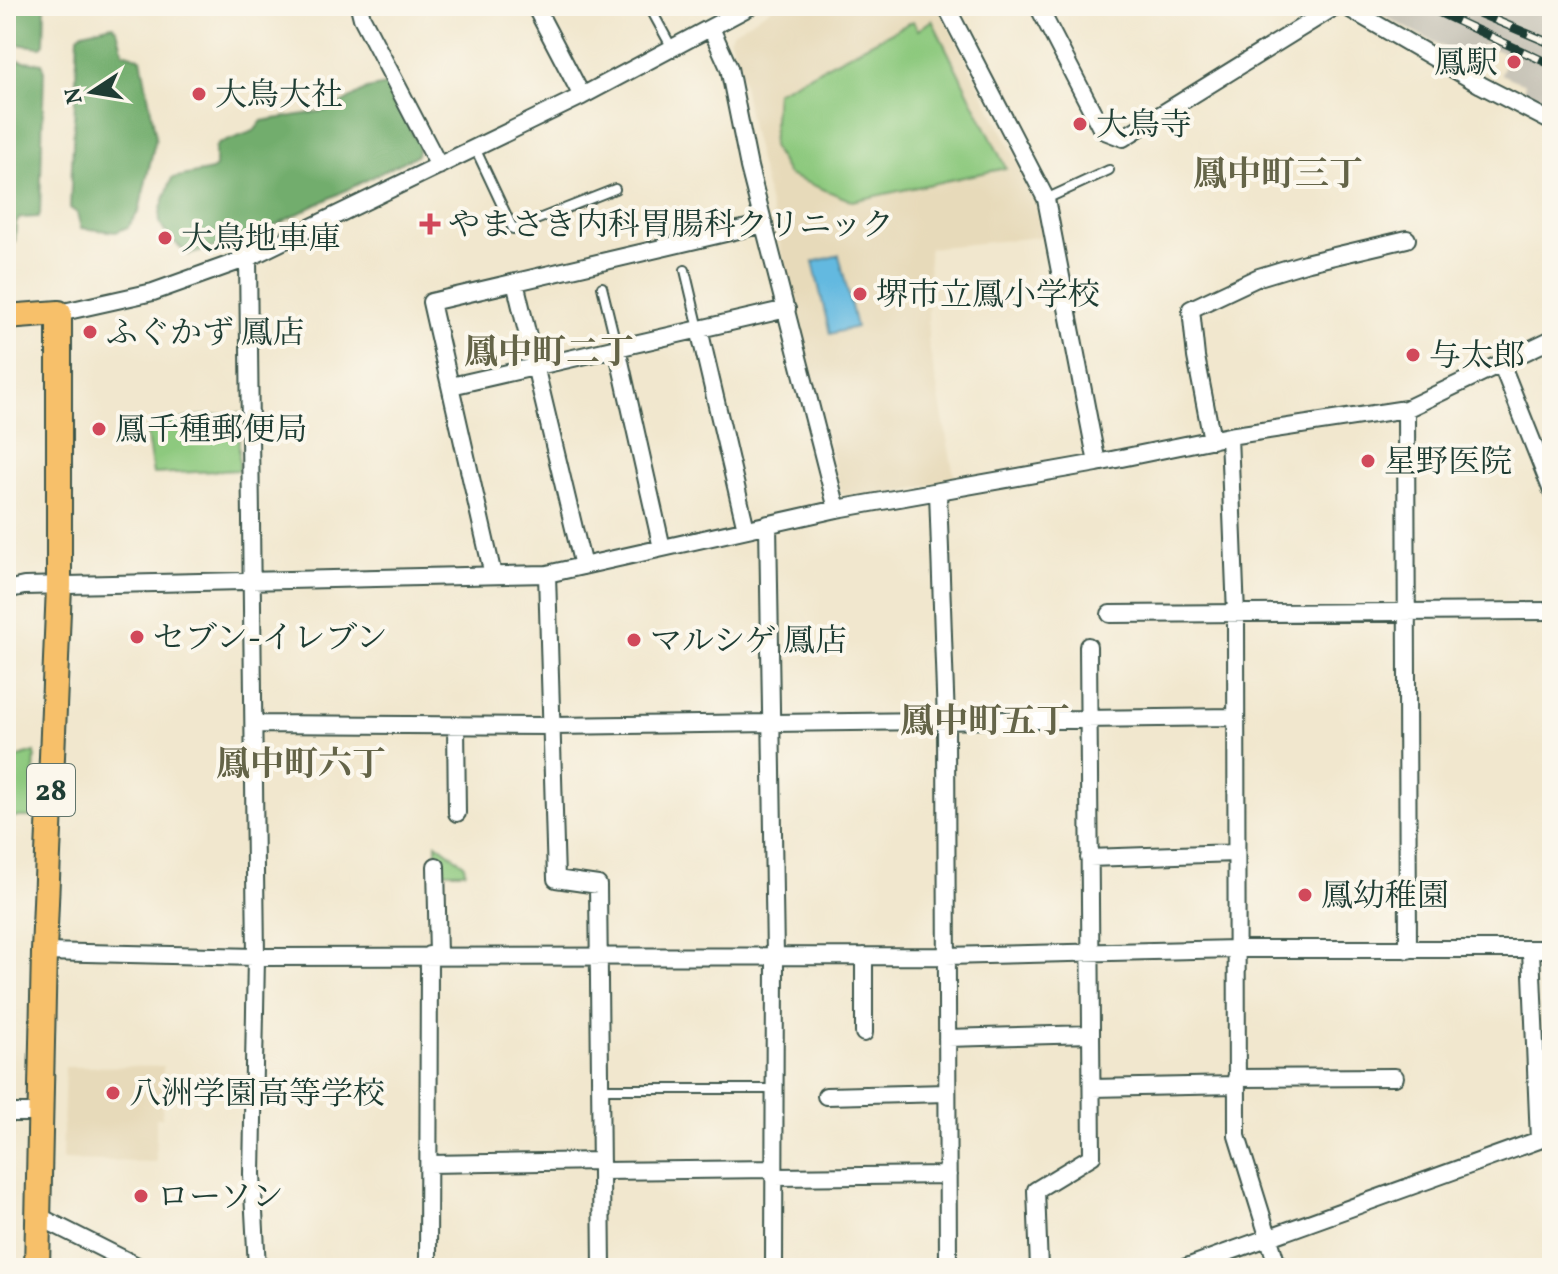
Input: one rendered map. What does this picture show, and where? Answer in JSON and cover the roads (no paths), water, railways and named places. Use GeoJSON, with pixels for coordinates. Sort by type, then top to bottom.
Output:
{"type":"FeatureCollection","features":[{"type":"Feature","properties":{"kind":"main road"},"geometry":{"type":"LineString","coordinates":[[6,317],[59,313]]}},
{"type":"Feature","properties":{"kind":"main road","name":"28"},"geometry":{"type":"LineString","coordinates":[[37,1268],[44,952],[59,586],[59,313]]}},
{"type":"Feature","properties":{"kind":"street"},"geometry":{"type":"LineString","coordinates":[[359,6],[362,18],[439,166]]}},
{"type":"Feature","properties":{"kind":"street"},"geometry":{"type":"LineString","coordinates":[[535,6],[582,96]]}},
{"type":"Feature","properties":{"kind":"street"},"geometry":{"type":"LineString","coordinates":[[59,313],[153,292],[248,258],[582,96],[711,28],[726,12],[751,6]]}},
{"type":"Feature","properties":{"kind":"street"},"geometry":{"type":"LineString","coordinates":[[946,6],[1046,199],[1097,463]]}},
{"type":"Feature","properties":{"kind":"street"},"geometry":{"type":"LineString","coordinates":[[1038,6],[1102,130],[1123,138],[1336,6]]}},
{"type":"Feature","properties":{"kind":"street"},"geometry":{"type":"LineString","coordinates":[[1345,6],[1481,85],[1552,122]]}},
{"type":"Feature","properties":{"kind":"street"},"geometry":{"type":"LineString","coordinates":[[711,28],[729,68],[764,224],[837,509]]}},
{"type":"Feature","properties":{"kind":"street"},"geometry":{"type":"LineString","coordinates":[[493,575],[431,302],[764,224]]}},
{"type":"Feature","properties":{"kind":"street"},"geometry":{"type":"LineString","coordinates":[[1278,1268],[1237,1136],[1236,615],[1221,438],[1196,357],[1191,309],[1259,277],[1407,239]]}},
{"type":"Feature","properties":{"kind":"street"},"geometry":{"type":"LineString","coordinates":[[248,258],[256,957],[252,1174],[257,1268]]}},
{"type":"Feature","properties":{"kind":"street"},"geometry":{"type":"LineString","coordinates":[[515,282],[583,566]]}},
{"type":"Feature","properties":{"kind":"street"},"geometry":{"type":"LineString","coordinates":[[451,386],[787,309]]}},
{"type":"Feature","properties":{"kind":"street"},"geometry":{"type":"LineString","coordinates":[[699,329],[746,529]]}},
{"type":"Feature","properties":{"kind":"street"},"geometry":{"type":"LineString","coordinates":[[6,590],[24,586],[547,574],[837,509],[1221,438],[1406,409],[1552,339]]}},
{"type":"Feature","properties":{"kind":"street"},"geometry":{"type":"LineString","coordinates":[[617,348],[662,548]]}},
{"type":"Feature","properties":{"kind":"street"},"geometry":{"type":"LineString","coordinates":[[1501,363],[1552,491]]}},
{"type":"Feature","properties":{"kind":"street"},"geometry":{"type":"LineString","coordinates":[[1406,409],[1408,950]]}},
{"type":"Feature","properties":{"kind":"street"},"geometry":{"type":"LineString","coordinates":[[938,492],[946,721],[948,1268]]}},
{"type":"Feature","properties":{"kind":"street"},"geometry":{"type":"LineString","coordinates":[[768,524],[775,955],[774,1268]]}},
{"type":"Feature","properties":{"kind":"street"},"geometry":{"type":"LineString","coordinates":[[547,574],[556,879],[598,885],[602,1268]]}},
{"type":"Feature","properties":{"kind":"street"},"geometry":{"type":"LineString","coordinates":[[1110,614],[1552,611]]}},
{"type":"Feature","properties":{"kind":"street"},"geometry":{"type":"LineString","coordinates":[[1039,1268],[1036,1190],[1092,1156],[1088,646]]}},
{"type":"Feature","properties":{"kind":"street"},"geometry":{"type":"LineString","coordinates":[[254,724],[553,726],[1234,717]]}},
{"type":"Feature","properties":{"kind":"street"},"geometry":{"type":"LineString","coordinates":[[456,725],[457,813]]}},
{"type":"Feature","properties":{"kind":"street"},"geometry":{"type":"LineString","coordinates":[[1089,858],[1235,853]]}},
{"type":"Feature","properties":{"kind":"street"},"geometry":{"type":"LineString","coordinates":[[428,1268],[436,866]]}},
{"type":"Feature","properties":{"kind":"street"},"geometry":{"type":"LineString","coordinates":[[44,952],[256,957],[599,954],[946,956],[1236,949],[1552,949]]}},
{"type":"Feature","properties":{"kind":"street"},"geometry":{"type":"LineString","coordinates":[[1184,1268],[1539,1140],[1531,950]]}},
{"type":"Feature","properties":{"kind":"street"},"geometry":{"type":"LineString","coordinates":[[864,956],[864,1033]]}},
{"type":"Feature","properties":{"kind":"street"},"geometry":{"type":"LineString","coordinates":[[947,1038],[1091,1034]]}},
{"type":"Feature","properties":{"kind":"street"},"geometry":{"type":"LineString","coordinates":[[1092,1088],[1395,1077]]}},
{"type":"Feature","properties":{"kind":"street"},"geometry":{"type":"LineString","coordinates":[[826,1096],[947,1093]]}},
{"type":"Feature","properties":{"kind":"street"},"geometry":{"type":"LineString","coordinates":[[6,1113],[40,1113]]}},
{"type":"Feature","properties":{"kind":"street"},"geometry":{"type":"LineString","coordinates":[[429,1164],[948,1175]]}},
{"type":"Feature","properties":{"kind":"street"},"geometry":{"type":"LineString","coordinates":[[38,1216],[141,1268]]}},
{"type":"Feature","properties":{"kind":"lane"},"geometry":{"type":"LineString","coordinates":[[649,6],[672,49]]}},
{"type":"Feature","properties":{"kind":"lane"},"geometry":{"type":"LineString","coordinates":[[475,148],[513,229],[615,189]]}},
{"type":"Feature","properties":{"kind":"lane"},"geometry":{"type":"LineString","coordinates":[[1046,199],[1109,170]]}},
{"type":"Feature","properties":{"kind":"lane"},"geometry":{"type":"LineString","coordinates":[[685,270],[699,329]]}},
{"type":"Feature","properties":{"kind":"lane"},"geometry":{"type":"LineString","coordinates":[[602,287],[617,348]]}},
{"type":"Feature","properties":{"kind":"lane"},"geometry":{"type":"LineString","coordinates":[[601,1089],[775,1089]]}},
{"type":"Feature","properties":{"kind":"water"},"geometry":{"type":"Polygon","coordinates":[[[839,255],[856,327],[830,334],[813,262],[839,255]]]}},
{"type":"Feature","properties":{"kind":"railway"},"geometry":{"type":"LineString","coordinates":[[1425,6],[1552,65]]}},
{"type":"Feature","properties":{"kind":"railway"},"geometry":{"type":"LineString","coordinates":[[1462,6],[1552,44]]}},
{"type":"Feature","properties":{"kind":"place","name":"鳳駅"},"geometry":{"type":"Point","coordinates":[1514,62]}},
{"type":"Feature","properties":{"kind":"place","name":"大鳥大社"},"geometry":{"type":"Point","coordinates":[199,94]}},
{"type":"Feature","properties":{"kind":"place","name":"大鳥寺"},"geometry":{"type":"Point","coordinates":[1080,124]}},
{"type":"Feature","properties":{"kind":"place","name":"やまさき内科胃腸科クリニック"},"geometry":{"type":"Point","coordinates":[430,224]}},
{"type":"Feature","properties":{"kind":"place","name":"大鳥地車庫"},"geometry":{"type":"Point","coordinates":[165,238]}},
{"type":"Feature","properties":{"kind":"place","name":"堺市立鳳小学校"},"geometry":{"type":"Point","coordinates":[860,294]}},
{"type":"Feature","properties":{"kind":"place","name":"ふぐかず 鳳店"},"geometry":{"type":"Point","coordinates":[90,332]}},
{"type":"Feature","properties":{"kind":"place","name":"与太郎"},"geometry":{"type":"Point","coordinates":[1413,355]}},
{"type":"Feature","properties":{"kind":"place","name":"鳳千種郵便局"},"geometry":{"type":"Point","coordinates":[99,429]}},
{"type":"Feature","properties":{"kind":"place","name":"星野医院"},"geometry":{"type":"Point","coordinates":[1368,461]}},
{"type":"Feature","properties":{"kind":"place","name":"セブン-イレブン"},"geometry":{"type":"Point","coordinates":[137,637]}},
{"type":"Feature","properties":{"kind":"place","name":"マルシゲ 鳳店"},"geometry":{"type":"Point","coordinates":[634,640]}},
{"type":"Feature","properties":{"kind":"place","name":"鳳幼稚園"},"geometry":{"type":"Point","coordinates":[1305,895]}},
{"type":"Feature","properties":{"kind":"place","name":"八洲学園高等学校"},"geometry":{"type":"Point","coordinates":[113,1093]}},
{"type":"Feature","properties":{"kind":"place","name":"ローソン"},"geometry":{"type":"Point","coordinates":[141,1196]}},
{"type":"Feature","properties":{"kind":"district","name":"鳳中町三丁"},"geometry":{"type":"Point","coordinates":[1278,173]}},
{"type":"Feature","properties":{"kind":"district","name":"鳳中町二丁"},"geometry":{"type":"Point","coordinates":[549,351]}},
{"type":"Feature","properties":{"kind":"district","name":"鳳中町五丁"},"geometry":{"type":"Point","coordinates":[985,720]}},
{"type":"Feature","properties":{"kind":"district","name":"鳳中町六丁"},"geometry":{"type":"Point","coordinates":[301,763]}}]}
